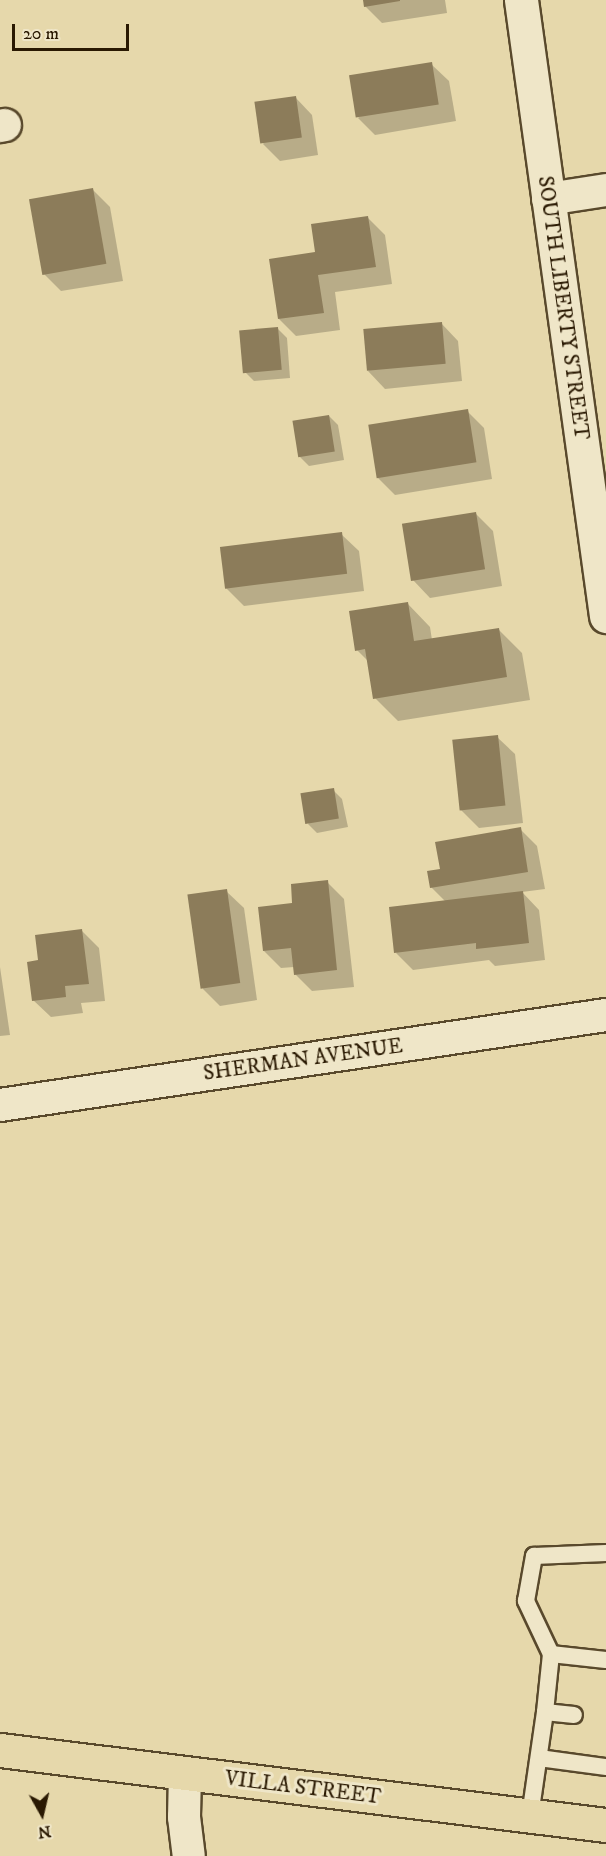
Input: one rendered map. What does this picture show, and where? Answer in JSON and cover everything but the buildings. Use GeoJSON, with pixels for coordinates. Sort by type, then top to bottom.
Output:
{"type":"FeatureCollection","features":[{"type":"Feature","properties":{"kind":"main road","name":"SOUTH LIBERTY STREET"},"geometry":{"type":"LineString","coordinates":[[521,0],[606,616]]}},
{"type":"Feature","properties":{"kind":"main road","name":"VILLA STREET"},"geometry":{"type":"LineString","coordinates":[[0,1750],[606,1825]]}},
{"type":"Feature","properties":{"kind":"street"},"geometry":{"type":"LineString","coordinates":[[548,199],[606,190]]}},
{"type":"Feature","properties":{"kind":"street","name":"SHERMAN AVENUE"},"geometry":{"type":"LineString","coordinates":[[0,1105],[606,1016]]}},
{"type":"Feature","properties":{"kind":"street"},"geometry":{"type":"LineString","coordinates":[[185,1773],[184,1817],[189,1856]]}},
{"type":"Feature","properties":{"kind":"lane"},"geometry":{"type":"LineString","coordinates":[[530,1816],[551,1654],[526,1601],[534,1556],[606,1553]]}},
{"type":"Feature","properties":{"kind":"lane"},"geometry":{"type":"LineString","coordinates":[[551,1654],[606,1660]]}},
{"type":"Feature","properties":{"kind":"lane"},"geometry":{"type":"LineString","coordinates":[[545,1712],[574,1715]]}},
{"type":"Feature","properties":{"kind":"lane"},"geometry":{"type":"LineString","coordinates":[[539,1758],[606,1767]]}}]}
